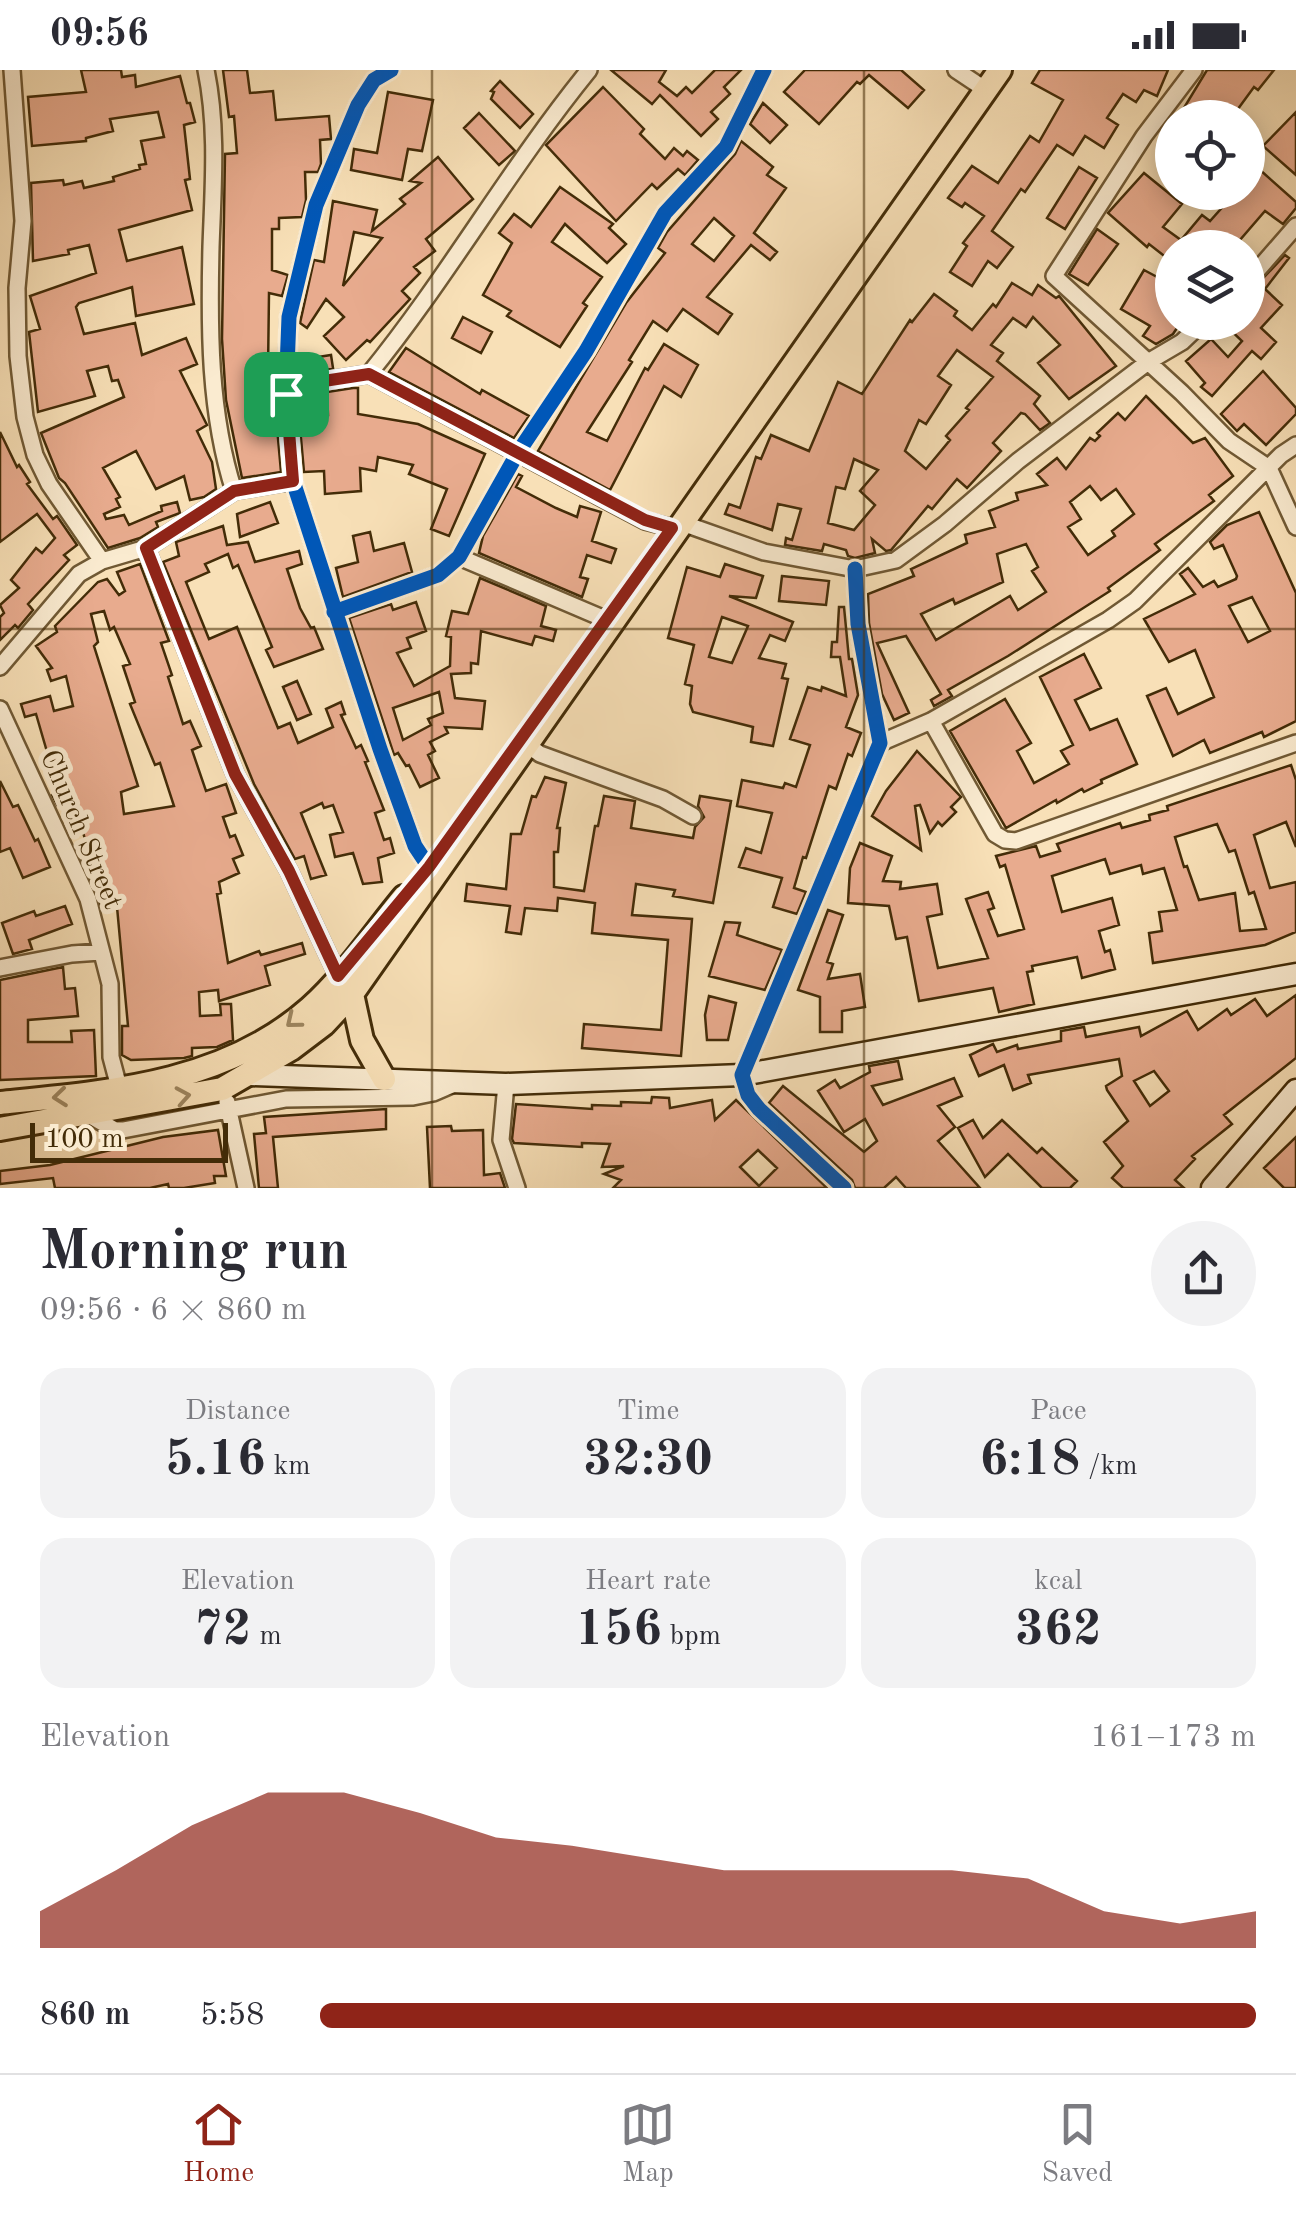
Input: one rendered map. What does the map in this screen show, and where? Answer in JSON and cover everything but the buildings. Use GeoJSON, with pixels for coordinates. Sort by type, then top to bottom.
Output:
{"type":"FeatureCollection","features":[{"type":"Feature","properties":{"kind":"main road"},"geometry":{"type":"LineString","coordinates":[[677,526],[429,867],[345,985],[311,1034],[252,1075],[226,1100],[88,1114],[1,1129],[1,1103],[120,1090],[189,1074],[250,1050],[345,985],[526,744],[1000,70]]}},
{"type":"Feature","properties":{"kind":"main road"},"geometry":{"type":"LineString","coordinates":[[810,337],[986,78]]}},
{"type":"Feature","properties":{"kind":"main road"},"geometry":{"type":"LineString","coordinates":[[252,1075],[506,1084],[742,1075],[1296,974]]}},
{"type":"Feature","properties":{"kind":"main road"},"geometry":{"type":"LineString","coordinates":[[345,985],[362,1040],[384,1078]]}},
{"type":"Feature","properties":{"kind":"main road"},"geometry":{"type":"LineString","coordinates":[[1212,1188],[1296,1090]]}},
{"type":"Feature","properties":{"kind":"street"},"geometry":{"type":"LineString","coordinates":[[12,70],[23,222],[17,288],[25,418],[49,484],[102,561]]}},
{"type":"Feature","properties":{"kind":"street"},"geometry":{"type":"LineString","coordinates":[[206,70],[215,176],[211,370],[226,468],[234,491]]}},
{"type":"Feature","properties":{"kind":"street"},"geometry":{"type":"LineString","coordinates":[[390,70],[372,75],[316,204],[289,317],[286,394],[293,481],[415,846],[429,867]]}},
{"type":"Feature","properties":{"kind":"street"},"geometry":{"type":"LineString","coordinates":[[369,374],[410,324],[544,124],[588,70]]}},
{"type":"Feature","properties":{"kind":"street"},"geometry":{"type":"LineString","coordinates":[[334,612],[438,574],[459,557],[517,454],[586,351],[665,213],[726,147],[764,70]]}},
{"type":"Feature","properties":{"kind":"street"},"geometry":{"type":"LineString","coordinates":[[956,70],[986,78]]}},
{"type":"Feature","properties":{"kind":"street"},"geometry":{"type":"LineString","coordinates":[[1194,70],[1144,136],[1054,276],[1229,440],[1269,468],[1296,527]]}},
{"type":"Feature","properties":{"kind":"street"},"geometry":{"type":"LineString","coordinates":[[0,168],[17,166]]}},
{"type":"Feature","properties":{"kind":"street"},"geometry":{"type":"LineString","coordinates":[[1265,262],[1296,226]]}},
{"type":"Feature","properties":{"kind":"street"},"geometry":{"type":"LineString","coordinates":[[0,291],[17,288]]}},
{"type":"Feature","properties":{"kind":"street"},"geometry":{"type":"LineString","coordinates":[[286,394],[324,381],[369,374],[645,520],[764,552],[856,569],[896,560],[1148,362],[1184,340]]}},
{"type":"Feature","properties":{"kind":"street"},"geometry":{"type":"LineString","coordinates":[[880,743],[930,721],[1108,620],[1135,600],[1296,445]]}},
{"type":"Feature","properties":{"kind":"street"},"geometry":{"type":"LineString","coordinates":[[0,668],[79,574],[102,561],[146,548],[234,491],[293,481]]}},
{"type":"Feature","properties":{"kind":"street"},"geometry":{"type":"LineString","coordinates":[[146,548],[235,774],[289,871],[345,985]]}},
{"type":"Feature","properties":{"kind":"street"},"geometry":{"type":"LineString","coordinates":[[459,557],[607,620]]}},
{"type":"Feature","properties":{"kind":"street"},"geometry":{"type":"LineString","coordinates":[[844,1188],[759,1108],[748,1094],[742,1075],[880,743],[858,624],[856,569]]}},
{"type":"Feature","properties":{"kind":"street","name":"Church Street"},"geometry":{"type":"LineString","coordinates":[[0,710],[88,899],[110,984],[112,1056],[120,1090]]}},
{"type":"Feature","properties":{"kind":"street"},"geometry":{"type":"LineString","coordinates":[[930,721],[995,834],[1016,841],[1296,743]]}},
{"type":"Feature","properties":{"kind":"street"},"geometry":{"type":"LineString","coordinates":[[526,744],[540,754],[663,800],[693,816]]}},
{"type":"Feature","properties":{"kind":"street"},"geometry":{"type":"LineString","coordinates":[[0,968],[100,952]]}},
{"type":"Feature","properties":{"kind":"street"},"geometry":{"type":"LineString","coordinates":[[246,1188],[226,1100],[413,1097],[433,1094],[457,1083]]}},
{"type":"Feature","properties":{"kind":"street"},"geometry":{"type":"LineString","coordinates":[[506,1084],[502,1140],[518,1188]]}},
{"type":"Feature","properties":{"kind":"cycle path"},"geometry":{"type":"LineString","coordinates":[[391,70],[374,80],[358,105],[316,205],[289,317],[286,394],[293,481],[380,749],[415,846],[429,867]]}},
{"type":"Feature","properties":{"kind":"cycle path"},"geometry":{"type":"LineString","coordinates":[[334,612],[438,575],[459,557],[517,454],[586,351],[665,213],[726,147],[764,70]]}},
{"type":"Feature","properties":{"kind":"cycle path"},"geometry":{"type":"LineString","coordinates":[[844,1188],[759,1109],[748,1095],[742,1075],[880,743],[858,624],[855,569]]}},
{"type":"Feature","properties":{"kind":"route"},"geometry":{"type":"LineString","coordinates":[[369,374],[645,520],[672,528],[429,867],[338,976],[310,912],[235,774],[146,548],[234,491],[293,481],[286,394],[324,381],[369,374]]}}]}
